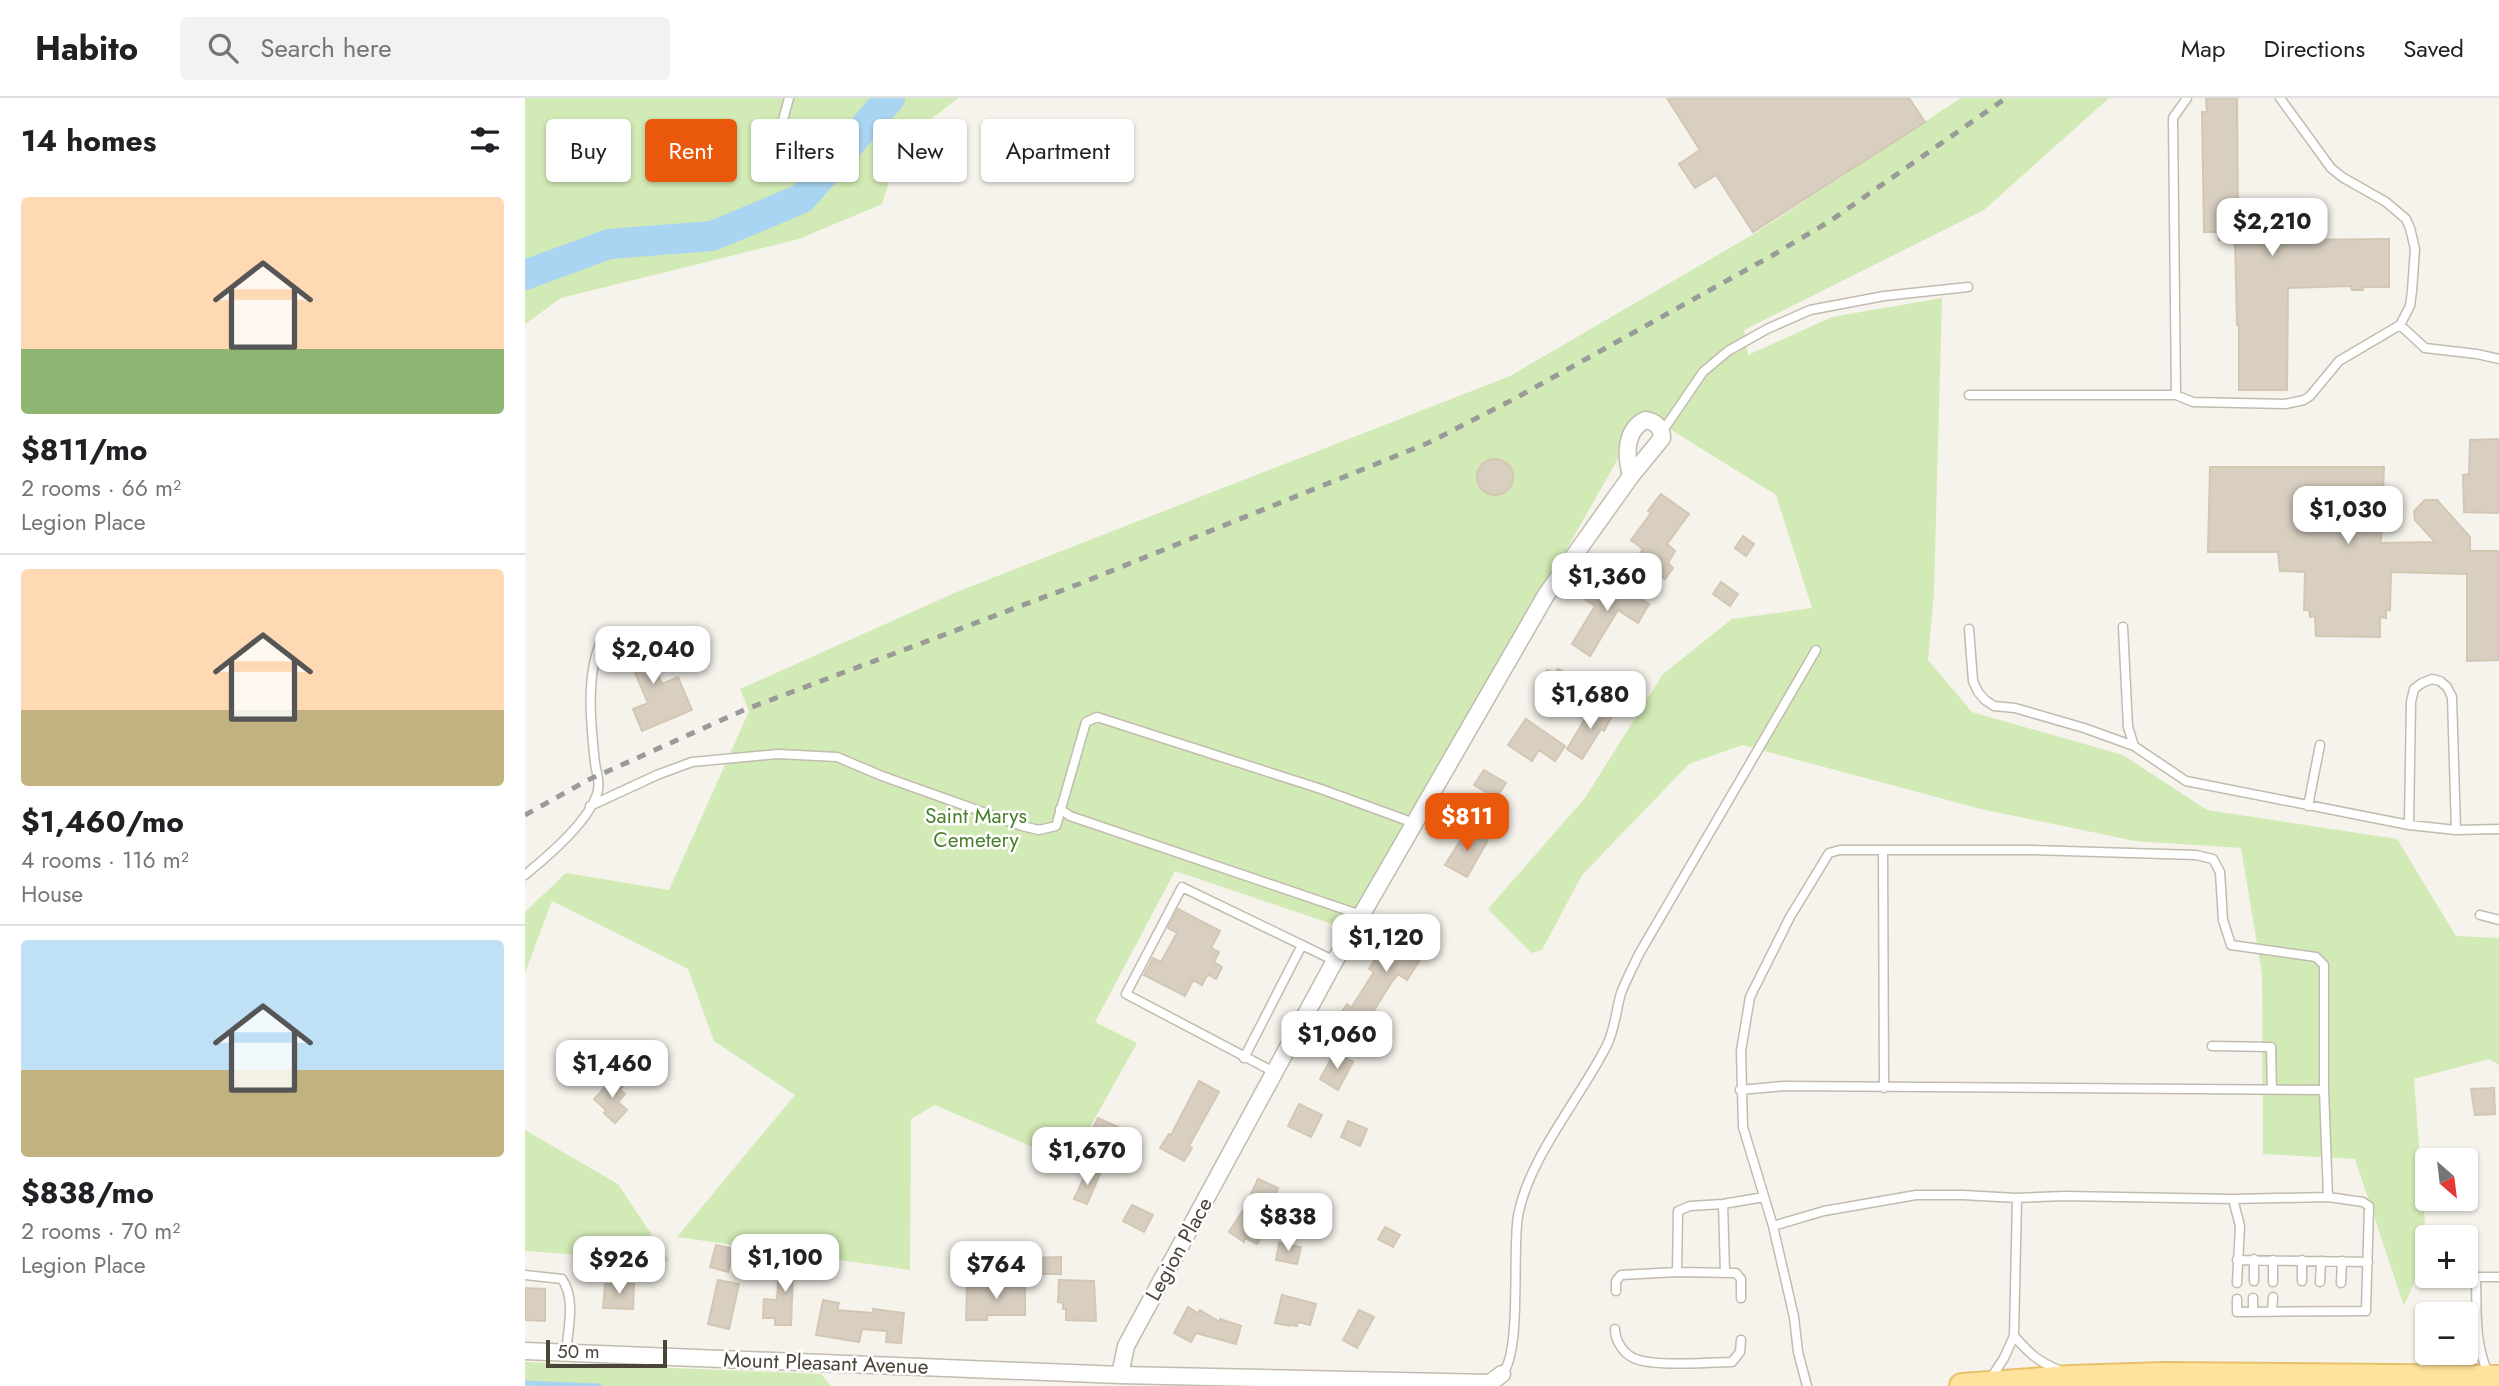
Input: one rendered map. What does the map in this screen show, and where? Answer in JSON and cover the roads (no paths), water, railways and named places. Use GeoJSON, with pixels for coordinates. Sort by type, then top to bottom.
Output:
{"type":"FeatureCollection","features":[{"type":"Feature","properties":{"kind":"main road"},"geometry":{"type":"LineString","coordinates":[[1973,1385],[2078,1377],[2177,1375],[2495,1378]]}},
{"type":"Feature","properties":{"kind":"street"},"geometry":{"type":"LineString","coordinates":[[1631,477],[1627,460],[1633,431],[1645,420],[1651,421],[1662,432]]}},
{"type":"Feature","properties":{"kind":"street","name":"Legion Place"},"geometry":{"type":"LineString","coordinates":[[1120,1375],[1126,1346],[1361,915],[1546,594],[1658,444],[1662,432]]}},
{"type":"Feature","properties":{"kind":"street","name":"Mount Pleasant Avenue"},"geometry":{"type":"LineString","coordinates":[[525,1351],[1120,1375],[1490,1383],[1502,1374]]}},
{"type":"Feature","properties":{"kind":"lane"},"geometry":{"type":"LineString","coordinates":[[2176,395],[2173,118],[2187,98]]}},
{"type":"Feature","properties":{"kind":"lane"},"geometry":{"type":"LineString","coordinates":[[1969,395],[2176,395],[2193,402],[2285,404],[2310,396],[2339,361],[2400,325],[2410,306],[2415,249],[2406,219],[2386,202],[2331,168],[2280,98]]}},
{"type":"Feature","properties":{"kind":"lane"},"geometry":{"type":"LineString","coordinates":[[784,119],[790,99]]}},
{"type":"Feature","properties":{"kind":"lane"},"geometry":{"type":"LineString","coordinates":[[1662,432],[1703,372],[1728,351],[1767,328],[1810,310],[1884,296],[1968,287]]}},
{"type":"Feature","properties":{"kind":"lane"},"geometry":{"type":"LineString","coordinates":[[2400,325],[2425,348],[2499,359]]}},
{"type":"Feature","properties":{"kind":"lane"},"geometry":{"type":"LineString","coordinates":[[2123,627],[2129,727],[2134,746]]}},
{"type":"Feature","properties":{"kind":"lane"},"geometry":{"type":"LineString","coordinates":[[1969,629],[1973,681],[1986,701],[1994,706],[2015,708],[2084,728],[2134,746],[2186,781],[2409,825],[2456,830],[2499,829]]}},
{"type":"Feature","properties":{"kind":"lane"},"geometry":{"type":"LineString","coordinates":[[525,876],[582,822],[598,790],[592,681],[595,654],[602,640]]}},
{"type":"Feature","properties":{"kind":"lane"},"geometry":{"type":"LineString","coordinates":[[1502,1374],[1513,1351],[1516,1236],[1527,1185],[1608,1043],[1622,993],[1639,954],[1816,650]]}},
{"type":"Feature","properties":{"kind":"lane"},"geometry":{"type":"LineString","coordinates":[[2409,825],[2411,702],[2414,690],[2422,682],[2432,680],[2440,681],[2447,687],[2454,708],[2456,830]]}},
{"type":"Feature","properties":{"kind":"lane"},"geometry":{"type":"LineString","coordinates":[[590,806],[692,762],[778,754],[837,757],[882,776],[1039,830],[1056,826],[1086,722],[1097,717],[1321,789],[1414,823]]}},
{"type":"Feature","properties":{"kind":"lane"},"geometry":{"type":"LineString","coordinates":[[2308,806],[2320,745]]}},
{"type":"Feature","properties":{"kind":"lane"},"geometry":{"type":"LineString","coordinates":[[1060,809],[1070,817],[1361,915]]}},
{"type":"Feature","properties":{"kind":"lane"},"geometry":{"type":"LineString","coordinates":[[1807,1386],[1773,1226],[1744,1127],[1740,1090],[1741,1051],[1750,997],[1790,916],[1829,853],[1840,850],[2030,850],[2196,855],[2213,859],[2221,872],[2223,919],[2231,945],[2316,957],[2324,965],[2328,1197]]}},
{"type":"Feature","properties":{"kind":"lane"},"geometry":{"type":"LineString","coordinates":[[1883,850],[1884,1088]]}},
{"type":"Feature","properties":{"kind":"lane"},"geometry":{"type":"LineString","coordinates":[[1274,1072],[1126,993],[1182,887],[1335,961]]}},
{"type":"Feature","properties":{"kind":"lane"},"geometry":{"type":"LineString","coordinates":[[2480,915],[2499,920]]}},
{"type":"Feature","properties":{"kind":"lane"},"geometry":{"type":"LineString","coordinates":[[1244,1058],[1302,945]]}},
{"type":"Feature","properties":{"kind":"lane"},"geometry":{"type":"LineString","coordinates":[[2212,1046],[2270,1046],[2272,1089]]}},
{"type":"Feature","properties":{"kind":"lane"},"geometry":{"type":"LineString","coordinates":[[1740,1090],[1784,1086],[2325,1090]]}},
{"type":"Feature","properties":{"kind":"lane"},"geometry":{"type":"LineString","coordinates":[[1773,1226],[1823,1211],[1916,1195],[2017,1198],[2328,1197],[2363,1202],[2369,1206],[2366,1311],[2237,1312],[2237,1299]]}},
{"type":"Feature","properties":{"kind":"lane"},"geometry":{"type":"LineString","coordinates":[[1677,1272],[1678,1211],[1690,1206],[1764,1197]]}},
{"type":"Feature","properties":{"kind":"lane"},"geometry":{"type":"LineString","coordinates":[[1973,1385],[1994,1375],[2014,1336],[2017,1198]]}},
{"type":"Feature","properties":{"kind":"lane"},"geometry":{"type":"LineString","coordinates":[[2233,1199],[2240,1226],[2237,1283]]}},
{"type":"Feature","properties":{"kind":"lane"},"geometry":{"type":"LineString","coordinates":[[1723,1204],[1725,1272]]}},
{"type":"Feature","properties":{"kind":"lane"},"geometry":{"type":"LineString","coordinates":[[2253,1281],[2254,1259]]}},
{"type":"Feature","properties":{"kind":"lane"},"geometry":{"type":"LineString","coordinates":[[2237,1260],[2368,1262]]}},
{"type":"Feature","properties":{"kind":"lane"},"geometry":{"type":"LineString","coordinates":[[2273,1260],[2273,1282]]}},
{"type":"Feature","properties":{"kind":"lane"},"geometry":{"type":"LineString","coordinates":[[2302,1260],[2302,1281]]}},
{"type":"Feature","properties":{"kind":"lane"},"geometry":{"type":"LineString","coordinates":[[2320,1282],[2321,1261]]}},
{"type":"Feature","properties":{"kind":"lane"},"geometry":{"type":"LineString","coordinates":[[2341,1283],[2342,1261]]}},
{"type":"Feature","properties":{"kind":"lane"},"geometry":{"type":"LineString","coordinates":[[1616,1292],[1616,1281],[1621,1275],[1629,1273],[1725,1272],[1736,1273],[1741,1279],[1741,1298]]}},
{"type":"Feature","properties":{"kind":"lane"},"geometry":{"type":"LineString","coordinates":[[525,1275],[562,1279],[568,1287],[570,1303],[566,1352]]}},
{"type":"Feature","properties":{"kind":"lane"},"geometry":{"type":"LineString","coordinates":[[2495,1378],[2482,1362],[2477,1336],[2476,1277],[2499,1277]]}},
{"type":"Feature","properties":{"kind":"lane"},"geometry":{"type":"LineString","coordinates":[[2272,1311],[2273,1297]]}},
{"type":"Feature","properties":{"kind":"lane"},"geometry":{"type":"LineString","coordinates":[[2253,1298],[2253,1312]]}},
{"type":"Feature","properties":{"kind":"lane"},"geometry":{"type":"LineString","coordinates":[[2318,1311],[2319,1299]]}},
{"type":"Feature","properties":{"kind":"lane"},"geometry":{"type":"LineString","coordinates":[[2339,1311],[2340,1300]]}},
{"type":"Feature","properties":{"kind":"lane"},"geometry":{"type":"LineString","coordinates":[[2300,1311],[2301,1301]]}},
{"type":"Feature","properties":{"kind":"lane"},"geometry":{"type":"LineString","coordinates":[[1615,1329],[1615,1339],[1630,1356],[1649,1362],[1732,1362],[1740,1352],[1741,1340]]}},
{"type":"Feature","properties":{"kind":"lane"},"geometry":{"type":"LineString","coordinates":[[2014,1336],[2039,1362],[2078,1377]]}},
{"type":"Feature","properties":{"kind":"waterway"},"geometry":{"type":"LineString","coordinates":[[525,275],[609,244],[712,236],[801,199],[890,98]]}},
{"type":"Feature","properties":{"kind":"waterway"},"geometry":{"type":"LineString","coordinates":[[525,1383],[599,1386]]}},
{"type":"Feature","properties":{"kind":"railway"},"geometry":{"type":"LineString","coordinates":[[525,815],[588,780],[744,710],[1079,584],[1428,443],[1514,399],[1830,221],[2006,98]]}},
{"type":"Feature","properties":{"kind":"park label","name":"Saint Marys Cemetery"},"geometry":{"type":"Point","coordinates":[976,828]}}]}
